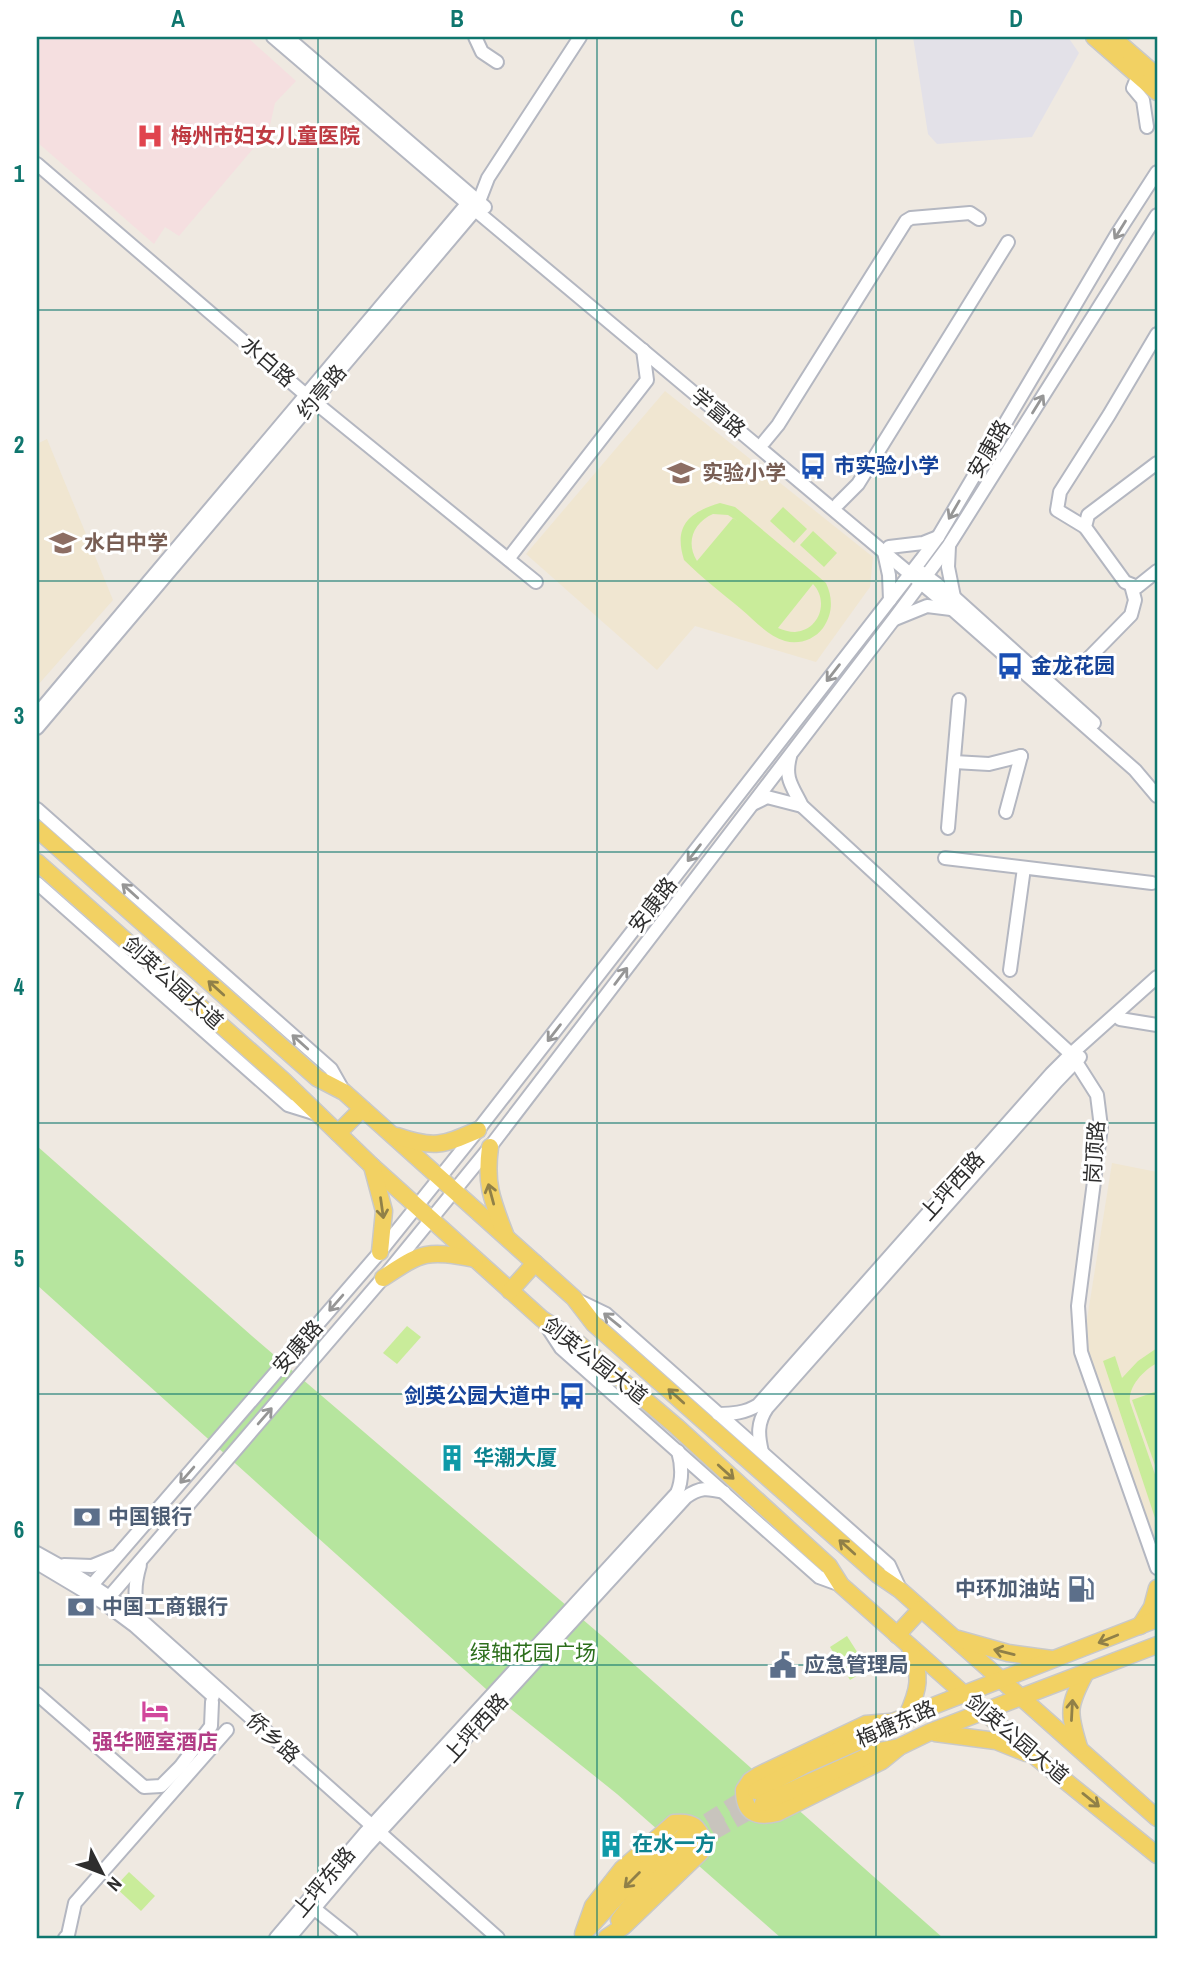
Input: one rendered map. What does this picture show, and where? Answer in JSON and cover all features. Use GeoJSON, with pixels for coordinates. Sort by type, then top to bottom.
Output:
{"type":"FeatureCollection","features":[{"type":"Feature","properties":{"kind":"main road"},"geometry":{"type":"LineString","coordinates":[[1094,37],[1157,92]]}},
{"type":"Feature","properties":{"kind":"main road"},"geometry":{"type":"LineString","coordinates":[[1112,37],[1157,76]]}},
{"type":"Feature","properties":{"kind":"main road","name":"剑英公园大道"},"geometry":{"type":"LineString","coordinates":[[39,836],[317,1078],[344,1092],[574,1298],[594,1324],[1157,1818]]}},
{"type":"Feature","properties":{"kind":"main road","name":"剑英公园大道"},"geometry":{"type":"LineString","coordinates":[[37,862],[283,1080],[372,1166],[510,1291],[542,1319],[572,1338],[677,1427],[829,1566],[841,1585],[964,1695],[1037,1758],[1152,1850]]}},
{"type":"Feature","properties":{"kind":"main road"},"geometry":{"type":"LineString","coordinates":[[338,1133],[362,1109]]}},
{"type":"Feature","properties":{"kind":"main road"},"geometry":{"type":"LineString","coordinates":[[390,1133],[428,1145],[450,1142],[478,1130]]}},
{"type":"Feature","properties":{"kind":"main road"},"geometry":{"type":"LineString","coordinates":[[490,1147],[489,1187],[508,1240]]}},
{"type":"Feature","properties":{"kind":"main road"},"geometry":{"type":"LineString","coordinates":[[372,1166],[384,1211],[380,1252]]}},
{"type":"Feature","properties":{"kind":"main road"},"geometry":{"type":"LineString","coordinates":[[383,1278],[412,1259],[432,1253],[475,1259]]}},
{"type":"Feature","properties":{"kind":"main road"},"geometry":{"type":"LineString","coordinates":[[510,1291],[535,1263]]}},
{"type":"Feature","properties":{"kind":"main road"},"geometry":{"type":"LineString","coordinates":[[1140,1626],[1152,1607],[1157,1588]]}},
{"type":"Feature","properties":{"kind":"main road"},"geometry":{"type":"LineString","coordinates":[[897,1635],[921,1609]]}},
{"type":"Feature","properties":{"kind":"main road","name":"梅塘东路"},"geometry":{"type":"LineString","coordinates":[[1157,1619],[900,1719],[869,1737],[805,1765],[760,1797],[879,1751],[899,1747],[930,1732],[1157,1645]]}},
{"type":"Feature","properties":{"kind":"main road"},"geometry":{"type":"LineString","coordinates":[[952,1637],[1008,1653],[1058,1659]]}},
{"type":"Feature","properties":{"kind":"main road"},"geometry":{"type":"LineString","coordinates":[[899,1747],[882,1762],[777,1813],[764,1816],[754,1814],[747,1806],[744,1790],[759,1775],[866,1724],[900,1719],[918,1687],[916,1663],[909,1646]]}},
{"type":"Feature","properties":{"kind":"main road"},"geometry":{"type":"LineString","coordinates":[[1079,1747],[1072,1726],[1071,1707],[1085,1674]]}},
{"type":"Feature","properties":{"kind":"main road"},"geometry":{"type":"LineString","coordinates":[[930,1732],[996,1741],[1037,1758]]}},
{"type":"Feature","properties":{"kind":"main road"},"geometry":{"type":"LineString","coordinates":[[582,1936],[593,1906],[622,1869],[674,1823],[692,1823],[701,1833],[705,1844],[700,1853],[624,1926],[606,1938]]}},
{"type":"Feature","properties":{"kind":"main road"},"geometry":{"type":"LineString","coordinates":[[582,1936],[634,1878],[687,1840],[642,1889],[606,1938]]}},
{"type":"Feature","properties":{"kind":"street","name":"学富路"},"geometry":{"type":"LineString","coordinates":[[274,37],[838,504],[910,575],[924,580]]}},
{"type":"Feature","properties":{"kind":"street","name":"学富路"},"geometry":{"type":"LineString","coordinates":[[287,37],[643,350],[953,603],[1141,765],[1157,784]]}},
{"type":"Feature","properties":{"kind":"street"},"geometry":{"type":"LineString","coordinates":[[475,37],[482,52],[496,62]]}},
{"type":"Feature","properties":{"kind":"street","name":"约亭路"},"geometry":{"type":"LineString","coordinates":[[474,203],[484,174],[571,37]]}},
{"type":"Feature","properties":{"kind":"street","name":"约亭路"},"geometry":{"type":"LineString","coordinates":[[37,728],[474,203],[580,37]]}},
{"type":"Feature","properties":{"kind":"street"},"geometry":{"type":"LineString","coordinates":[[1135,83],[1133,88],[1143,100],[1147,127]]}},
{"type":"Feature","properties":{"kind":"street","name":"水白路"},"geometry":{"type":"LineString","coordinates":[[37,164],[310,398],[536,582]]}},
{"type":"Feature","properties":{"kind":"street","name":"安康路"},"geometry":{"type":"LineString","coordinates":[[89,1588],[380,1252],[910,575],[938,537],[1117,234],[1157,173]]}},
{"type":"Feature","properties":{"kind":"street"},"geometry":{"type":"LineString","coordinates":[[764,442],[778,425],[906,221],[911,218],[970,213],[979,219]]}},
{"type":"Feature","properties":{"kind":"street","name":"安康路"},"geometry":{"type":"LineString","coordinates":[[107,1600],[383,1278],[490,1147],[924,580],[950,545],[1157,215]]}},
{"type":"Feature","properties":{"kind":"street"},"geometry":{"type":"LineString","coordinates":[[838,504],[858,484],[1007,242]]}},
{"type":"Feature","properties":{"kind":"street"},"geometry":{"type":"LineString","coordinates":[[1157,334],[1110,415],[1060,492],[1057,510],[1085,527],[1125,582],[1137,587],[1157,572]]}},
{"type":"Feature","properties":{"kind":"street"},"geometry":{"type":"LineString","coordinates":[[508,559],[647,380],[643,350]]}},
{"type":"Feature","properties":{"kind":"street"},"geometry":{"type":"LineString","coordinates":[[647,380],[676,377]]}},
{"type":"Feature","properties":{"kind":"street","name":"约亭路"},"geometry":{"type":"LineString","coordinates":[[37,714],[310,398]]}},
{"type":"Feature","properties":{"kind":"street"},"geometry":{"type":"LineString","coordinates":[[1085,527],[1088,515],[1157,463]]}},
{"type":"Feature","properties":{"kind":"street"},"geometry":{"type":"LineString","coordinates":[[890,600],[886,550],[923,543],[938,537]]}},
{"type":"Feature","properties":{"kind":"street"},"geometry":{"type":"LineString","coordinates":[[894,619],[928,607],[953,603],[948,567],[950,545]]}},
{"type":"Feature","properties":{"kind":"street"},"geometry":{"type":"LineString","coordinates":[[1079,668],[1132,615],[1135,600],[1131,584]]}},
{"type":"Feature","properties":{"kind":"street","name":"学富路"},"geometry":{"type":"LineString","coordinates":[[953,603],[1135,770],[1157,796]]}},
{"type":"Feature","properties":{"kind":"street"},"geometry":{"type":"LineString","coordinates":[[860,640],[871,649]]}},
{"type":"Feature","properties":{"kind":"street"},"geometry":{"type":"LineString","coordinates":[[948,828],[959,700]]}},
{"type":"Feature","properties":{"kind":"street"},"geometry":{"type":"LineString","coordinates":[[791,754],[786,770],[792,790],[802,806]]}},
{"type":"Feature","properties":{"kind":"street"},"geometry":{"type":"LineString","coordinates":[[954,762],[989,764],[1021,756],[1006,812]]}},
{"type":"Feature","properties":{"kind":"street"},"geometry":{"type":"LineString","coordinates":[[752,805],[767,797],[802,806]]}},
{"type":"Feature","properties":{"kind":"street","name":"岗顶路"},"geometry":{"type":"LineString","coordinates":[[802,806],[1073,1058],[1097,1095],[1101,1127],[1078,1306],[1081,1352],[1157,1567]]}},
{"type":"Feature","properties":{"kind":"street"},"geometry":{"type":"LineString","coordinates":[[37,809],[331,1069],[344,1092]]}},
{"type":"Feature","properties":{"kind":"street"},"geometry":{"type":"LineString","coordinates":[[945,858],[1152,883]]}},
{"type":"Feature","properties":{"kind":"street"},"geometry":{"type":"LineString","coordinates":[[1010,970],[1024,868]]}},
{"type":"Feature","properties":{"kind":"street"},"geometry":{"type":"LineString","coordinates":[[37,883],[288,1105],[317,1114]]}},
{"type":"Feature","properties":{"kind":"street","name":"上坪西路"},"geometry":{"type":"LineString","coordinates":[[762,1407],[1073,1058],[1157,977]]}},
{"type":"Feature","properties":{"kind":"street","name":"上坪西路"},"geometry":{"type":"LineString","coordinates":[[1073,1058],[1157,985]]}},
{"type":"Feature","properties":{"kind":"street"},"geometry":{"type":"LineString","coordinates":[[1120,1019],[1157,1025]]}},
{"type":"Feature","properties":{"kind":"street"},"geometry":{"type":"LineString","coordinates":[[574,1298],[606,1314],[889,1565],[900,1590]]}},
{"type":"Feature","properties":{"kind":"street"},"geometry":{"type":"LineString","coordinates":[[542,1319],[561,1348],[820,1577],[841,1585]]}},
{"type":"Feature","properties":{"kind":"street"},"geometry":{"type":"LineString","coordinates":[[718,1414],[762,1407],[758,1427],[762,1452]]}},
{"type":"Feature","properties":{"kind":"street"},"geometry":{"type":"LineString","coordinates":[[678,1451],[681,1464],[681,1495],[709,1489],[723,1492]]}},
{"type":"Feature","properties":{"kind":"street","name":"上坪西路"},"geometry":{"type":"LineString","coordinates":[[373,1833],[681,1495]]}},
{"type":"Feature","properties":{"kind":"street"},"geometry":{"type":"LineString","coordinates":[[133,1538],[145,1556],[135,1580],[134,1595],[140,1619]]}},
{"type":"Feature","properties":{"kind":"street","name":"侨乡路"},"geometry":{"type":"LineString","coordinates":[[37,1553],[60,1565],[89,1588],[140,1619],[485,1938]]}},
{"type":"Feature","properties":{"kind":"street"},"geometry":{"type":"LineString","coordinates":[[60,1565],[92,1566],[118,1556]]}},
{"type":"Feature","properties":{"kind":"street","name":"侨乡路"},"geometry":{"type":"LineString","coordinates":[[37,1563],[89,1588]]}},
{"type":"Feature","properties":{"kind":"street","name":"侨乡路"},"geometry":{"type":"LineString","coordinates":[[107,1600],[373,1833],[498,1938]]}},
{"type":"Feature","properties":{"kind":"street"},"geometry":{"type":"LineString","coordinates":[[37,1694],[144,1787],[161,1786],[180,1767],[211,1726],[212,1702]]}},
{"type":"Feature","properties":{"kind":"street"},"geometry":{"type":"LineString","coordinates":[[65,1938],[75,1903],[227,1730]]}},
{"type":"Feature","properties":{"kind":"street","name":"上坪东路"},"geometry":{"type":"LineString","coordinates":[[276,1938],[373,1833]]}},
{"type":"Feature","properties":{"kind":"street","name":"上坪东路"},"geometry":{"type":"LineString","coordinates":[[289,1938],[373,1833]]}},
{"type":"Feature","properties":{"kind":"street"},"geometry":{"type":"LineString","coordinates":[[1152,1850],[1157,1861]]}},
{"type":"Feature","properties":{"kind":"street"},"geometry":{"type":"LineString","coordinates":[[316,1910],[351,1938]]}},
{"type":"Feature","properties":{"kind":"shaded area","name":"梅州市妇女儿童医院"},"geometry":{"type":"Polygon","coordinates":[[[37,37],[247,37],[296,81],[275,103],[269,130],[179,236],[165,227],[154,244],[37,142],[37,37]]]}},
{"type":"Feature","properties":{"kind":"shaded area"},"geometry":{"type":"Polygon","coordinates":[[[913,37],[1068,37],[1079,53],[1032,137],[937,144],[928,134],[913,37]]]}},
{"type":"Feature","properties":{"kind":"shaded area","name":"实验小学"},"geometry":{"type":"Polygon","coordinates":[[[665,391],[873,557],[870,587],[816,662],[695,626],[657,670],[526,554],[665,391]]]}},
{"type":"Feature","properties":{"kind":"shaded area","name":"水白中学"},"geometry":{"type":"Polygon","coordinates":[[[47,439],[113,600],[37,686],[37,444],[47,439]]]}},
{"type":"Feature","properties":{"kind":"shaded area"},"geometry":{"type":"Polygon","coordinates":[[[1112,1163],[1157,1172],[1157,1548],[1084,1338],[1112,1163]]]}},
{"type":"Feature","properties":{"kind":"green space"},"geometry":{"type":"Polygon","coordinates":[[[720,503],[735,507],[826,583],[831,600],[830,612],[819,632],[800,642],[779,639],[684,560],[681,548],[683,529],[700,511],[720,503]],[[713,514],[701,522],[693,533],[693,554],[697,561],[733,518],[713,514]],[[813,584],[778,628],[795,632],[811,626],[816,620],[821,606],[818,591],[813,584]]]}},
{"type":"Feature","properties":{"kind":"green space"},"geometry":{"type":"Polygon","coordinates":[[[783,507],[807,529],[794,543],[770,521],[783,507]]]}},
{"type":"Feature","properties":{"kind":"green space"},"geometry":{"type":"Polygon","coordinates":[[[813,531],[837,553],[824,567],[800,545],[813,531]]]}},
{"type":"Feature","properties":{"kind":"green space","name":"绿轴花园广场"},"geometry":{"type":"Polygon","coordinates":[[[37,1146],[252,1336],[602,1636],[943,1938],[781,1938],[617,1794],[486,1689],[37,1285],[37,1146]]]}},
{"type":"Feature","properties":{"kind":"green space"},"geometry":{"type":"Polygon","coordinates":[[[407,1326],[421,1337],[397,1364],[383,1353],[407,1326]]]}},
{"type":"Feature","properties":{"kind":"green space"},"geometry":{"type":"Polygon","coordinates":[[[1157,1348],[1157,1363],[1138,1379],[1130,1402],[1157,1480],[1157,1524],[1103,1361],[1115,1356],[1122,1378],[1138,1361],[1157,1348]]]}},
{"type":"Feature","properties":{"kind":"green space"},"geometry":{"type":"Polygon","coordinates":[[[1157,1391],[1157,1471],[1132,1400],[1157,1391]]]}},
{"type":"Feature","properties":{"kind":"green space"},"geometry":{"type":"Polygon","coordinates":[[[847,1636],[868,1669],[850,1680],[830,1647],[847,1636]]]}},
{"type":"Feature","properties":{"kind":"green space"},"geometry":{"type":"Polygon","coordinates":[[[129,1872],[155,1896],[141,1911],[115,1887],[129,1872]]]}},
{"type":"Feature","properties":{"kind":"tunnel"},"geometry":{"type":"LineString","coordinates":[[687,1834],[754,1792]]}},
{"type":"Feature","properties":{"kind":"tunnel"},"geometry":{"type":"LineString","coordinates":[[692,1844],[761,1805]]}},
{"type":"Feature","properties":{"kind":"place","name":"梅州市妇女儿童医院"},"geometry":{"type":"Point","coordinates":[150,136]}},
{"type":"Feature","properties":{"kind":"place","name":"市实验小学"},"geometry":{"type":"Point","coordinates":[813,466]}},
{"type":"Feature","properties":{"kind":"place","name":"实验小学"},"geometry":{"type":"Point","coordinates":[681,473]}},
{"type":"Feature","properties":{"kind":"place","name":"水白中学"},"geometry":{"type":"Point","coordinates":[63,543]}},
{"type":"Feature","properties":{"kind":"place","name":"金龙花园"},"geometry":{"type":"Point","coordinates":[1010,666]}},
{"type":"Feature","properties":{"kind":"place","name":"剑英公园大道中"},"geometry":{"type":"Point","coordinates":[572,1396]}},
{"type":"Feature","properties":{"kind":"place","name":"华潮大厦"},"geometry":{"type":"Point","coordinates":[452,1458]}},
{"type":"Feature","properties":{"kind":"place","name":"中国银行"},"geometry":{"type":"Point","coordinates":[87,1517]}},
{"type":"Feature","properties":{"kind":"place","name":"中环加油站"},"geometry":{"type":"Point","coordinates":[1081,1589]}},
{"type":"Feature","properties":{"kind":"place","name":"中国工商银行"},"geometry":{"type":"Point","coordinates":[81,1607]}},
{"type":"Feature","properties":{"kind":"place","name":"应急管理局"},"geometry":{"type":"Point","coordinates":[783,1665]}},
{"type":"Feature","properties":{"kind":"place","name":"强华陋室酒店"},"geometry":{"type":"Point","coordinates":[155,1711]}},
{"type":"Feature","properties":{"kind":"place","name":"在水一方"},"geometry":{"type":"Point","coordinates":[611,1844]}}]}
